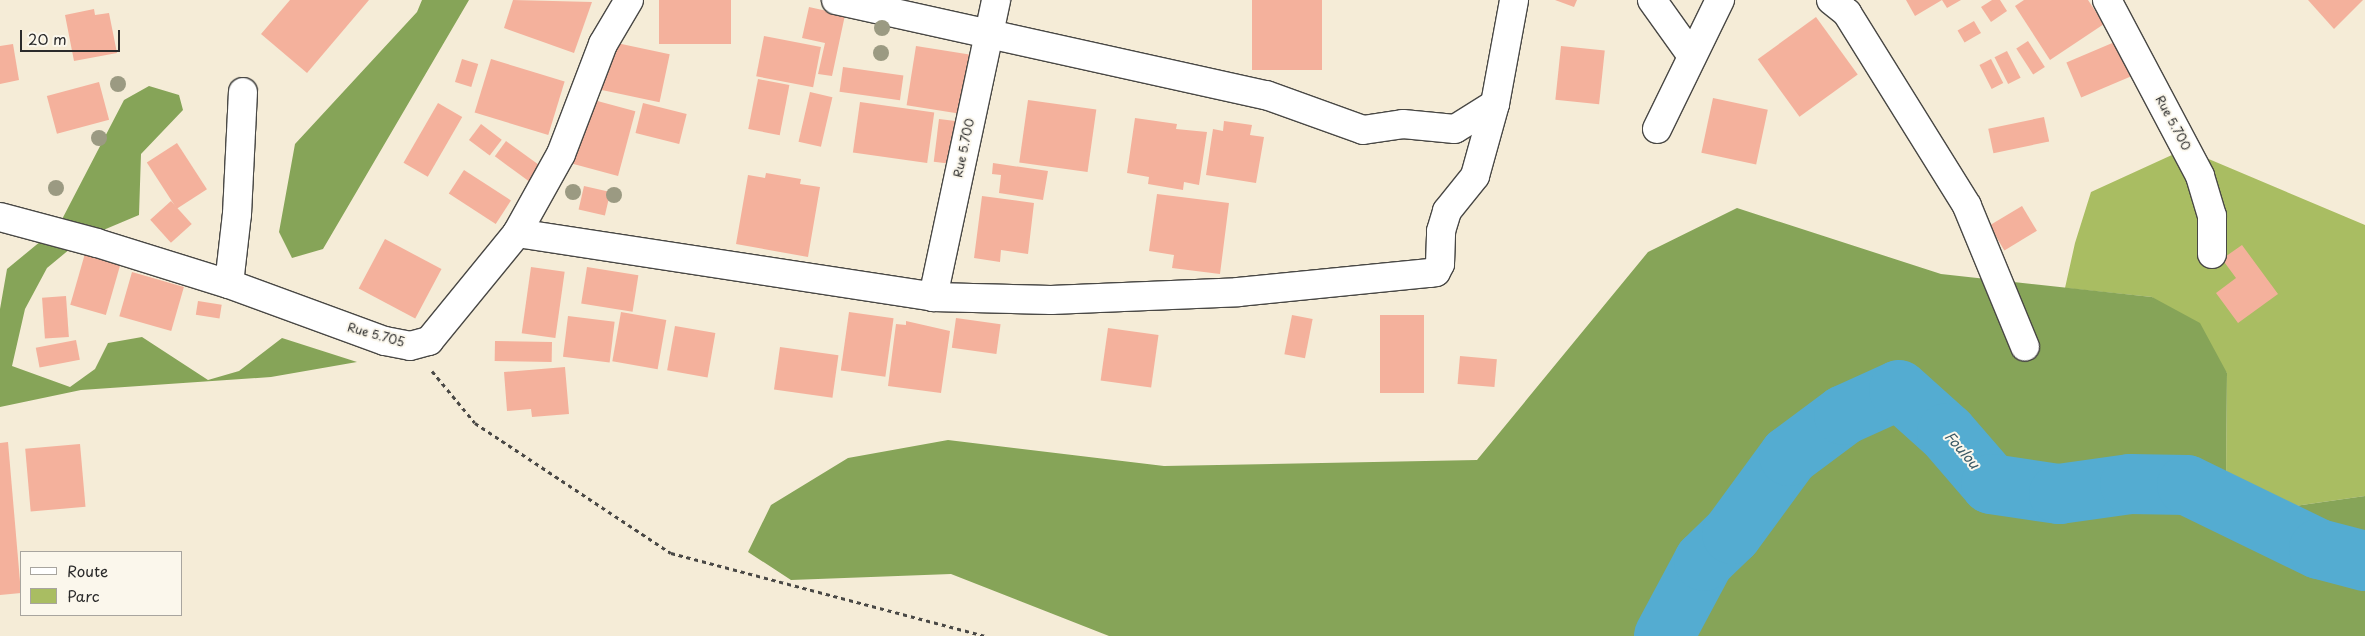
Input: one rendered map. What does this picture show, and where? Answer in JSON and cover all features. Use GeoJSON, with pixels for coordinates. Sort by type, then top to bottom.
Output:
{"type":"FeatureCollection","features":[{"type":"Feature","properties":{"kind":"street","name":"Rue 5.705"},"geometry":{"type":"LineString","coordinates":[[0,217],[97,243],[229,284],[386,341],[410,346],[429,341],[517,233],[561,154],[603,44],[629,0]]}},
{"type":"Feature","properties":{"kind":"street"},"geometry":{"type":"LineString","coordinates":[[836,0],[1266,95],[1363,130],[1376,129],[1390,124],[1455,129],[1495,104]]}},
{"type":"Feature","properties":{"kind":"street","name":"Rue 5.700"},"geometry":{"type":"LineString","coordinates":[[933,297],[996,0]]}},
{"type":"Feature","properties":{"kind":"street"},"geometry":{"type":"LineString","coordinates":[[517,233],[933,297],[1051,300],[1238,292],[1436,272],[1447,212],[1475,176],[1495,104],[1514,0]]}},
{"type":"Feature","properties":{"kind":"street"},"geometry":{"type":"LineString","coordinates":[[1652,0],[1692,56]]}},
{"type":"Feature","properties":{"kind":"street"},"geometry":{"type":"LineString","coordinates":[[1657,129],[1720,0]]}},
{"type":"Feature","properties":{"kind":"street"},"geometry":{"type":"LineString","coordinates":[[1831,0],[1847,13],[1968,206],[2024,347]]}},
{"type":"Feature","properties":{"kind":"street","name":"Rue 5.700"},"geometry":{"type":"LineString","coordinates":[[2107,0],[2200,176],[2212,216],[2212,254]]}},
{"type":"Feature","properties":{"kind":"street"},"geometry":{"type":"LineString","coordinates":[[229,284],[237,214],[243,92]]}},
{"type":"Feature","properties":{"kind":"path"},"geometry":{"type":"LineString","coordinates":[[410,346],[475,423],[671,553],[985,636]]}},
{"type":"Feature","properties":{"kind":"green space"},"geometry":{"type":"Polygon","coordinates":[[[422,0],[469,0],[323,249],[292,258],[279,232],[295,144],[417,12],[422,0]]]}},
{"type":"Feature","properties":{"kind":"green space"},"geometry":{"type":"Polygon","coordinates":[[[149,86],[179,95],[183,110],[141,154],[139,215],[82,239],[47,268],[25,309],[12,366],[70,387],[95,369],[108,343],[142,337],[208,380],[239,371],[282,338],[357,362],[271,377],[81,390],[0,407],[0,309],[7,269],[58,227],[124,100],[149,86]]]}},
{"type":"Feature","properties":{"kind":"green space"},"geometry":{"type":"Polygon","coordinates":[[[2185,149],[2365,225],[2365,496],[2274,509],[2226,480],[2227,373],[2152,297],[2065,288],[2075,243],[2091,192],[2185,149]]]}},
{"type":"Feature","properties":{"kind":"green space"},"geometry":{"type":"Polygon","coordinates":[[[1737,208],[1941,274],[2152,297],[2200,323],[2227,373],[2226,480],[2274,509],[2365,496],[2365,636],[1109,636],[951,574],[791,580],[748,552],[771,505],[848,458],[948,440],[1164,466],[1477,460],[1648,252],[1737,208]]]}},
{"type":"Feature","properties":{"kind":"building"},"geometry":{"type":"Polygon","coordinates":[[[290,0],[369,0],[307,73],[261,34],[290,0]]]}},
{"type":"Feature","properties":{"kind":"building"},"geometry":{"type":"Polygon","coordinates":[[[513,0],[592,2],[574,53],[504,28],[513,0]]]}},
{"type":"Feature","properties":{"kind":"building"},"geometry":{"type":"Polygon","coordinates":[[[659,0],[731,0],[731,44],[659,44],[659,0]]]}},
{"type":"Feature","properties":{"kind":"building"},"geometry":{"type":"Polygon","coordinates":[[[1252,0],[1322,0],[1322,70],[1252,70],[1252,0]]]}},
{"type":"Feature","properties":{"kind":"building"},"geometry":{"type":"Polygon","coordinates":[[[1555,0],[1577,0],[1574,7],[1555,0]]]}},
{"type":"Feature","properties":{"kind":"building"},"geometry":{"type":"Polygon","coordinates":[[[1906,0],[1942,0],[1915,16],[1906,0]]]}},
{"type":"Feature","properties":{"kind":"building"},"geometry":{"type":"Polygon","coordinates":[[[1942,0],[1961,0],[1947,8],[1942,0]]]}},
{"type":"Feature","properties":{"kind":"building"},"geometry":{"type":"Polygon","coordinates":[[[1992,0],[2000,0],[2007,11],[1991,22],[1981,7],[1992,0]]]}},
{"type":"Feature","properties":{"kind":"building"},"geometry":{"type":"Polygon","coordinates":[[[2024,0],[2088,0],[2104,24],[2050,60],[2015,6],[2024,0]]]}},
{"type":"Feature","properties":{"kind":"building"},"geometry":{"type":"Polygon","coordinates":[[[2308,0],[2363,0],[2334,29],[2308,0]]]}},
{"type":"Feature","properties":{"kind":"building"},"geometry":{"type":"Polygon","coordinates":[[[809,7],[845,15],[832,76],[818,74],[825,43],[802,38],[809,7]]]}},
{"type":"Feature","properties":{"kind":"building"},"geometry":{"type":"Polygon","coordinates":[[[94,9],[95,15],[109,13],[117,53],[74,61],[65,15],[94,9]]]}},
{"type":"Feature","properties":{"kind":"building"},"geometry":{"type":"Polygon","coordinates":[[[1816,17],[1858,74],[1799,117],[1758,59],[1816,17]]]}},
{"type":"Feature","properties":{"kind":"building"},"geometry":{"type":"Polygon","coordinates":[[[1974,21],[1981,33],[1965,43],[1958,30],[1974,21]]]}},
{"type":"Feature","properties":{"kind":"building"},"geometry":{"type":"Polygon","coordinates":[[[764,36],[821,47],[813,87],[756,76],[764,36]]]}},
{"type":"Feature","properties":{"kind":"building"},"geometry":{"type":"Polygon","coordinates":[[[2028,41],[2045,67],[2033,75],[2016,49],[2028,41]]]}},
{"type":"Feature","properties":{"kind":"building"},"geometry":{"type":"Polygon","coordinates":[[[2117,41],[2132,76],[2081,97],[2066,62],[2117,41]]]}},
{"type":"Feature","properties":{"kind":"building"},"geometry":{"type":"Polygon","coordinates":[[[612,42],[670,54],[660,102],[602,90],[612,42]]]}},
{"type":"Feature","properties":{"kind":"building"},"geometry":{"type":"Polygon","coordinates":[[[13,44],[19,80],[0,84],[0,46],[13,44]]]}},
{"type":"Feature","properties":{"kind":"building"},"geometry":{"type":"Polygon","coordinates":[[[916,46],[977,56],[968,115],[907,105],[916,46]]]}},
{"type":"Feature","properties":{"kind":"building"},"geometry":{"type":"Polygon","coordinates":[[[1561,46],[1605,51],[1599,104],[1555,100],[1561,46]]]}},
{"type":"Feature","properties":{"kind":"building"},"geometry":{"type":"Polygon","coordinates":[[[2007,51],[2021,78],[2008,84],[1995,57],[2007,51]]]}},
{"type":"Feature","properties":{"kind":"building"},"geometry":{"type":"Polygon","coordinates":[[[462,59],[478,64],[471,87],[455,82],[462,59]]]}},
{"type":"Feature","properties":{"kind":"building"},"geometry":{"type":"Polygon","coordinates":[[[491,59],[565,82],[548,135],[475,113],[491,59]]]}},
{"type":"Feature","properties":{"kind":"building"},"geometry":{"type":"Polygon","coordinates":[[[1991,59],[2003,83],[1992,89],[1979,65],[1991,59]]]}},
{"type":"Feature","properties":{"kind":"building"},"geometry":{"type":"Polygon","coordinates":[[[843,67],[903,75],[900,100],[840,92],[843,67]]]}},
{"type":"Feature","properties":{"kind":"building"},"geometry":{"type":"Polygon","coordinates":[[[758,79],[789,85],[780,135],[748,129],[758,79]]]}},
{"type":"Feature","properties":{"kind":"building"},"geometry":{"type":"Polygon","coordinates":[[[99,82],[109,120],[57,134],[47,96],[99,82]]]}},
{"type":"Feature","properties":{"kind":"building"},"geometry":{"type":"Polygon","coordinates":[[[810,92],[832,97],[821,147],[799,142],[810,92]]]}},
{"type":"Feature","properties":{"kind":"building"},"geometry":{"type":"Polygon","coordinates":[[[1713,98],[1768,110],[1756,164],[1701,153],[1713,98]]]}},
{"type":"Feature","properties":{"kind":"building"},"geometry":{"type":"Polygon","coordinates":[[[590,99],[635,111],[618,176],[573,164],[590,99]]]}},
{"type":"Feature","properties":{"kind":"building"},"geometry":{"type":"Polygon","coordinates":[[[1028,100],[1096,110],[1088,172],[1019,162],[1028,100]]]}},
{"type":"Feature","properties":{"kind":"building"},"geometry":{"type":"Polygon","coordinates":[[[860,102],[934,112],[927,163],[853,153],[860,102]]]}},
{"type":"Feature","properties":{"kind":"building"},"geometry":{"type":"Polygon","coordinates":[[[438,103],[462,117],[428,177],[404,163],[438,103]]]}},
{"type":"Feature","properties":{"kind":"building"},"geometry":{"type":"Polygon","coordinates":[[[643,103],[687,114],[679,144],[636,133],[643,103]]]}},
{"type":"Feature","properties":{"kind":"building"},"geometry":{"type":"Polygon","coordinates":[[[2044,117],[2049,141],[1993,153],[1988,129],[2044,117]]]}},
{"type":"Feature","properties":{"kind":"building"},"geometry":{"type":"Polygon","coordinates":[[[1135,118],[1177,124],[1176,129],[1207,132],[1199,185],[1184,182],[1183,190],[1148,184],[1149,177],[1127,173],[1135,118]]]}},
{"type":"Feature","properties":{"kind":"building"},"geometry":{"type":"Polygon","coordinates":[[[939,119],[962,122],[957,164],[934,162],[939,119]]]}},
{"type":"Feature","properties":{"kind":"building"},"geometry":{"type":"Polygon","coordinates":[[[1224,121],[1252,125],[1250,135],[1264,137],[1256,183],[1206,175],[1213,129],[1223,131],[1224,121]]]}},
{"type":"Feature","properties":{"kind":"building"},"geometry":{"type":"Polygon","coordinates":[[[481,124],[502,140],[490,156],[469,140],[481,124]]]}},
{"type":"Feature","properties":{"kind":"building"},"geometry":{"type":"Polygon","coordinates":[[[506,141],[541,166],[530,182],[495,156],[506,141]]]}},
{"type":"Feature","properties":{"kind":"building"},"geometry":{"type":"Polygon","coordinates":[[[177,143],[207,189],[177,209],[147,163],[177,143]]]}},
{"type":"Feature","properties":{"kind":"building"},"geometry":{"type":"Polygon","coordinates":[[[993,163],[1048,171],[1043,200],[999,193],[1001,175],[992,174],[993,163]]]}},
{"type":"Feature","properties":{"kind":"building"},"geometry":{"type":"Polygon","coordinates":[[[464,170],[511,200],[496,224],[449,193],[464,170]]]}},
{"type":"Feature","properties":{"kind":"building"},"geometry":{"type":"Polygon","coordinates":[[[766,173],[801,179],[800,184],[820,187],[808,257],[736,244],[748,175],[765,178],[766,173]]]}},
{"type":"Feature","properties":{"kind":"building"},"geometry":{"type":"Polygon","coordinates":[[[584,186],[610,192],[605,215],[579,209],[584,186]]]}},
{"type":"Feature","properties":{"kind":"building"},"geometry":{"type":"Polygon","coordinates":[[[1157,194],[1229,203],[1220,274],[1172,268],[1174,255],[1149,251],[1157,194]]]}},
{"type":"Feature","properties":{"kind":"building"},"geometry":{"type":"Polygon","coordinates":[[[982,196],[1034,203],[1028,254],[1001,250],[1000,262],[974,258],[982,196]]]}},
{"type":"Feature","properties":{"kind":"building"},"geometry":{"type":"Polygon","coordinates":[[[171,201],[192,224],[171,243],[150,220],[171,201]]]}},
{"type":"Feature","properties":{"kind":"building"},"geometry":{"type":"Polygon","coordinates":[[[2022,206],[2037,231],[2004,250],[1989,226],[2022,206]]]}},
{"type":"Feature","properties":{"kind":"building"},"geometry":{"type":"Polygon","coordinates":[[[385,239],[442,269],[415,318],[359,288],[385,239]]]}},
{"type":"Feature","properties":{"kind":"building"},"geometry":{"type":"Polygon","coordinates":[[[2242,245],[2278,294],[2238,323],[2216,293],[2236,278],[2222,259],[2242,245]]]}},
{"type":"Feature","properties":{"kind":"building"},"geometry":{"type":"Polygon","coordinates":[[[86,250],[122,260],[106,315],[70,305],[86,250]]]}},
{"type":"Feature","properties":{"kind":"building"},"geometry":{"type":"Polygon","coordinates":[[[531,267],[565,272],[555,338],[522,333],[531,267]]]}},
{"type":"Feature","properties":{"kind":"building"},"geometry":{"type":"Polygon","coordinates":[[[587,267],[638,275],[633,312],[581,304],[587,267]]]}},
{"type":"Feature","properties":{"kind":"building"},"geometry":{"type":"Polygon","coordinates":[[[132,272],[184,287],[171,331],[119,316],[132,272]]]}},
{"type":"Feature","properties":{"kind":"building"},"geometry":{"type":"Polygon","coordinates":[[[66,296],[69,337],[45,339],[42,298],[66,296]]]}},
{"type":"Feature","properties":{"kind":"building"},"geometry":{"type":"Polygon","coordinates":[[[198,301],[222,305],[220,319],[196,315],[198,301]]]}},
{"type":"Feature","properties":{"kind":"building"},"geometry":{"type":"Polygon","coordinates":[[[621,312],[666,320],[658,369],[612,361],[621,312]]]}},
{"type":"Feature","properties":{"kind":"building"},"geometry":{"type":"Polygon","coordinates":[[[849,312],[894,318],[885,377],[841,370],[849,312]]]}},
{"type":"Feature","properties":{"kind":"building"},"geometry":{"type":"Polygon","coordinates":[[[1292,315],[1313,319],[1305,358],[1284,354],[1292,315]]]}},
{"type":"Feature","properties":{"kind":"building"},"geometry":{"type":"Polygon","coordinates":[[[1380,315],[1424,315],[1424,393],[1380,393],[1380,315]]]}},
{"type":"Feature","properties":{"kind":"building"},"geometry":{"type":"Polygon","coordinates":[[[568,316],[615,322],[610,362],[563,357],[568,316]]]}},
{"type":"Feature","properties":{"kind":"building"},"geometry":{"type":"Polygon","coordinates":[[[956,318],[1001,324],[996,354],[952,348],[956,318]]]}},
{"type":"Feature","properties":{"kind":"building"},"geometry":{"type":"Polygon","coordinates":[[[906,321],[950,331],[941,393],[888,386],[896,324],[906,325],[906,321]]]}},
{"type":"Feature","properties":{"kind":"building"},"geometry":{"type":"Polygon","coordinates":[[[675,326],[715,333],[708,377],[667,370],[675,326]]]}},
{"type":"Feature","properties":{"kind":"building"},"geometry":{"type":"Polygon","coordinates":[[[1108,328],[1159,335],[1151,388],[1101,380],[1108,328]]]}},
{"type":"Feature","properties":{"kind":"building"},"geometry":{"type":"Polygon","coordinates":[[[76,340],[80,360],[40,367],[36,348],[76,340]]]}},
{"type":"Feature","properties":{"kind":"building"},"geometry":{"type":"Polygon","coordinates":[[[495,341],[552,342],[552,362],[495,361],[495,341]]]}},
{"type":"Feature","properties":{"kind":"building"},"geometry":{"type":"Polygon","coordinates":[[[780,347],[838,355],[832,398],[774,390],[780,347]]]}},
{"type":"Feature","properties":{"kind":"building"},"geometry":{"type":"Polygon","coordinates":[[[1460,356],[1497,359],[1494,387],[1458,384],[1460,356]]]}},
{"type":"Feature","properties":{"kind":"building"},"geometry":{"type":"Polygon","coordinates":[[[565,367],[569,414],[532,417],[531,409],[507,411],[504,372],[565,367]]]}},
{"type":"Feature","properties":{"kind":"building"},"geometry":{"type":"Polygon","coordinates":[[[8,442],[20,593],[0,595],[0,443],[8,442]]]}},
{"type":"Feature","properties":{"kind":"building"},"geometry":{"type":"Polygon","coordinates":[[[80,444],[85,507],[31,512],[25,449],[80,444]]]}},
{"type":"Feature","properties":{"kind":"waterway","name":"Foulou"},"geometry":{"type":"LineString","coordinates":[[1664,636],[1704,561],[1732,534],[1789,456],[1844,415],[1899,390],[1947,433],[1991,484],[2059,494],[2130,484],[2187,485],[2319,549],[2365,561]]}}]}
